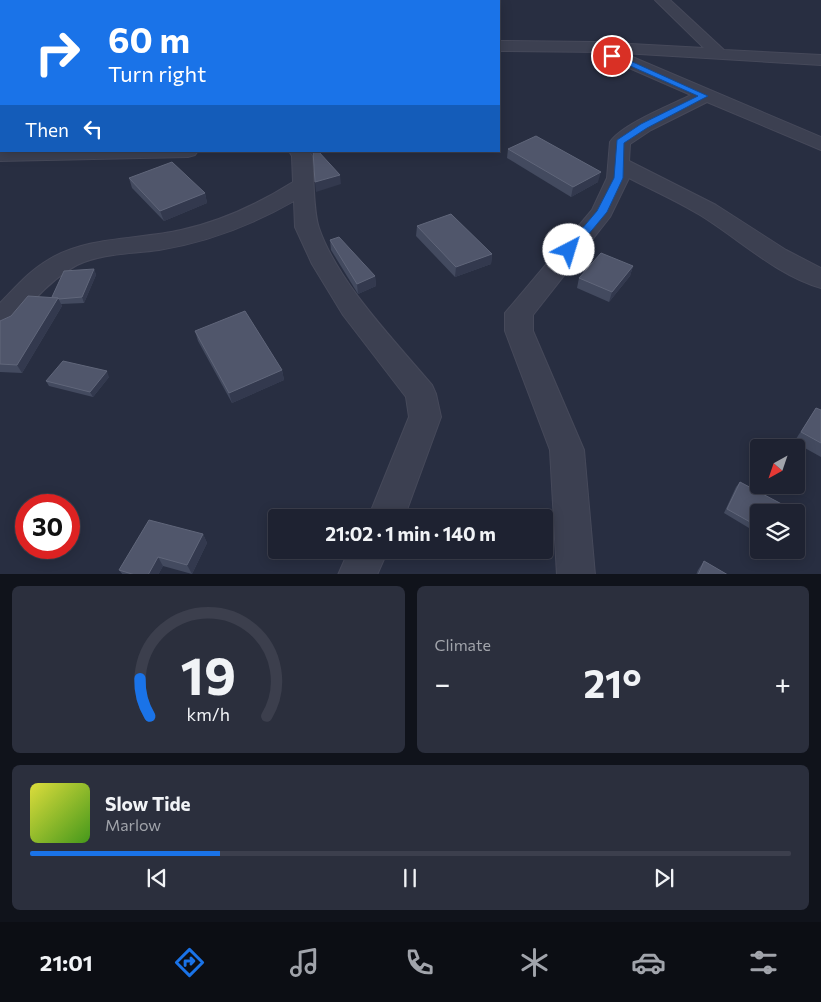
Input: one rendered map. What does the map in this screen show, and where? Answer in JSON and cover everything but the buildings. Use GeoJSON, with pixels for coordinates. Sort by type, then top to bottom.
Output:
{"type":"FeatureCollection","features":[{"type":"Feature","properties":{"kind":"street"},"geometry":{"type":"LineString","coordinates":[[662,0],[719,54]]}},
{"type":"Feature","properties":{"kind":"street"},"geometry":{"type":"LineString","coordinates":[[500,46],[594,48],[821,60]]}},
{"type":"Feature","properties":{"kind":"street"},"geometry":{"type":"LineString","coordinates":[[594,48],[821,144]]}},
{"type":"Feature","properties":{"kind":"street"},"geometry":{"type":"LineString","coordinates":[[576,574],[567,450],[523,340],[520,331],[519,313],[602,212],[618,178],[620,142],[644,126],[704,96]]}},
{"type":"Feature","properties":{"kind":"street"},"geometry":{"type":"LineString","coordinates":[[0,156],[150,152]]}},
{"type":"Feature","properties":{"kind":"street"},"geometry":{"type":"LineString","coordinates":[[300,152],[302,156],[306,227],[325,264],[353,308],[421,394],[425,417],[389,509]]}},
{"type":"Feature","properties":{"kind":"street"},"geometry":{"type":"LineString","coordinates":[[619,164],[708,210],[777,256],[821,279]]}},
{"type":"Feature","properties":{"kind":"street"},"geometry":{"type":"LineString","coordinates":[[0,321],[35,283],[67,260],[115,247],[158,242],[224,228],[256,214],[304,185]]}},
{"type":"Feature","properties":{"kind":"street"},"geometry":{"type":"LineString","coordinates":[[357,574],[364,559]]}},
{"type":"Feature","properties":{"kind":"route"},"geometry":{"type":"LineString","coordinates":[[569,250],[602,212],[618,178],[620,142],[644,126],[704,96],[612,56]]}}]}
